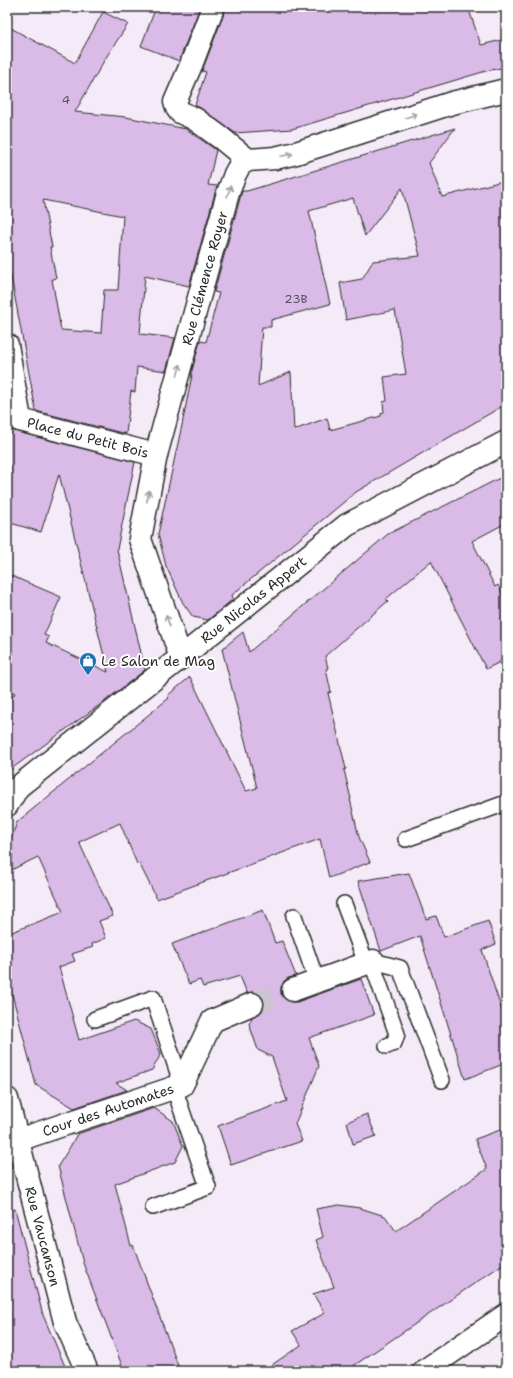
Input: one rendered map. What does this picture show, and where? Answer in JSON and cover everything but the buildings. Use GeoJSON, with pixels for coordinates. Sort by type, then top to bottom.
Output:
{"type":"FeatureCollection","features":[{"type":"Feature","properties":{"kind":"street"},"geometry":{"type":"LineString","coordinates":[[213,7],[191,66],[175,102],[176,108],[180,112],[195,119],[248,160],[275,158],[296,153],[452,103],[506,90]]}},
{"type":"Feature","properties":{"kind":"street","name":"Rue Clémence Royer"},"geometry":{"type":"LineString","coordinates":[[181,658],[140,539],[156,454],[228,192],[240,165],[248,160]]}},
{"type":"Feature","properties":{"kind":"street","name":"Place du Petit Bois"},"geometry":{"type":"LineString","coordinates":[[7,346],[14,417],[156,454]]}},
{"type":"Feature","properties":{"kind":"street","name":"Rue Nicolas Appert"},"geometry":{"type":"LineString","coordinates":[[7,805],[12,784],[181,658],[347,525],[506,442]]}},
{"type":"Feature","properties":{"kind":"street"},"geometry":{"type":"LineString","coordinates":[[293,990],[370,962]]}},
{"type":"Feature","properties":{"kind":"street","name":"Cour des Automates"},"geometry":{"type":"LineString","coordinates":[[18,1140],[178,1086],[212,1021],[252,1004]]}},
{"type":"Feature","properties":{"kind":"street","name":"Rue Vaucanson"},"geometry":{"type":"LineString","coordinates":[[7,1100],[65,1322],[87,1371]]}},
{"type":"Feature","properties":{"kind":"street"},"geometry":{"type":"LineString","coordinates":[[424,1371],[506,1315]]}},
{"type":"Feature","properties":{"kind":"lane"},"geometry":{"type":"LineString","coordinates":[[406,839],[506,803]]}},
{"type":"Feature","properties":{"kind":"lane"},"geometry":{"type":"LineString","coordinates":[[344,904],[374,968],[397,1034],[394,1043],[387,1046]]}},
{"type":"Feature","properties":{"kind":"lane"},"geometry":{"type":"LineString","coordinates":[[294,916],[317,982]]}},
{"type":"Feature","properties":{"kind":"lane"},"geometry":{"type":"LineString","coordinates":[[370,962],[400,968],[442,1080]]}},
{"type":"Feature","properties":{"kind":"lane"},"geometry":{"type":"LineString","coordinates":[[95,1019],[153,998],[208,1186],[153,1207]]}},
{"type":"Feature","properties":{"kind":"tunnel"},"geometry":{"type":"LineString","coordinates":[[252,1004],[293,990]]}},
{"type":"Feature","properties":{"kind":"place","name":"Le Salon de Mag"},"geometry":{"type":"Point","coordinates":[88,676]}}]}
